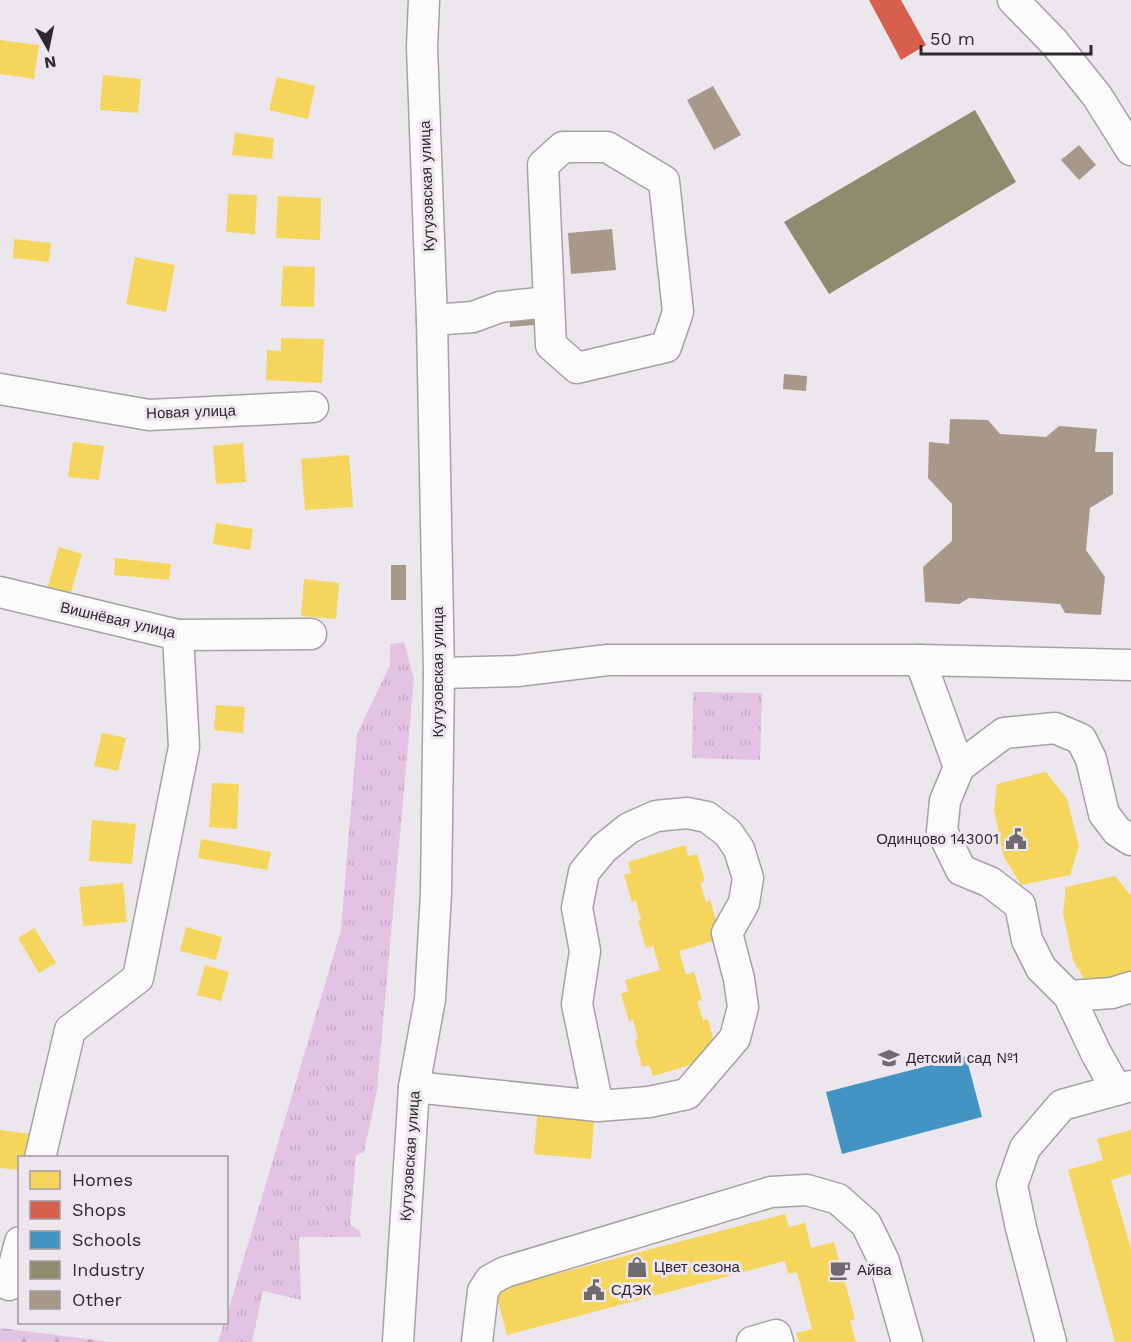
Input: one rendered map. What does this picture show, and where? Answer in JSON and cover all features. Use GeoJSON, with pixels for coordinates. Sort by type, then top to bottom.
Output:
{"type":"FeatureCollection","features":[{"type":"Feature","properties":{"kind":"street","name":"Кутузовская улица"},"geometry":{"type":"LineString","coordinates":[[398,1342],[414,1087],[431,987],[436,894],[439,673],[432,320],[422,47],[424,0]]}},
{"type":"Feature","properties":{"kind":"street"},"geometry":{"type":"LineString","coordinates":[[1013,0],[1054,42],[1097,96],[1131,150]]}},
{"type":"Feature","properties":{"kind":"street"},"geometry":{"type":"LineString","coordinates":[[563,147],[607,147],[664,181],[678,312],[666,347],[577,368],[550,345],[549,302],[543,165],[563,147]]}},
{"type":"Feature","properties":{"kind":"street"},"geometry":{"type":"LineString","coordinates":[[432,320],[473,317],[500,307],[549,302]]}},
{"type":"Feature","properties":{"kind":"street","name":"Новая улица"},"geometry":{"type":"LineString","coordinates":[[0,390],[149,415],[313,407]]}},
{"type":"Feature","properties":{"kind":"street","name":"Вишнёвая улица"},"geometry":{"type":"LineString","coordinates":[[0,592],[178,635],[310,634]]}},
{"type":"Feature","properties":{"kind":"street"},"geometry":{"type":"LineString","coordinates":[[40,1156],[70,1029],[138,978],[184,747],[178,635]]}},
{"type":"Feature","properties":{"kind":"street"},"geometry":{"type":"LineString","coordinates":[[439,673],[517,671],[608,660],[920,660],[1131,665]]}},
{"type":"Feature","properties":{"kind":"street"},"geometry":{"type":"LineString","coordinates":[[920,660],[959,767]]}},
{"type":"Feature","properties":{"kind":"street"},"geometry":{"type":"LineString","coordinates":[[1051,1342],[1012,1185],[1025,1148],[1062,1105],[1124,1088],[1097,1055],[1069,996],[1041,968],[1027,940],[1020,905],[990,882],[961,870],[942,831],[945,801],[959,767],[1004,733],[1055,728],[1081,738],[1091,759],[1104,814],[1117,831],[1131,840]]}},
{"type":"Feature","properties":{"kind":"street"},"geometry":{"type":"LineString","coordinates":[[414,1087],[598,1106],[649,1102],[687,1094],[735,1038],[743,1007],[739,979],[727,933],[744,903],[748,878],[739,849],[728,833],[707,817],[687,813],[656,816],[629,828],[604,848],[584,872],[577,908],[585,951],[577,1004],[598,1106]]}},
{"type":"Feature","properties":{"kind":"street"},"geometry":{"type":"LineString","coordinates":[[1069,996],[1112,993],[1131,987]]}},
{"type":"Feature","properties":{"kind":"street"},"geometry":{"type":"LineString","coordinates":[[477,1342],[483,1291],[490,1280],[505,1272],[771,1192],[807,1190],[838,1199],[866,1224],[884,1261],[907,1342]]}},
{"type":"Feature","properties":{"kind":"street"},"geometry":{"type":"LineString","coordinates":[[10,1285],[18,1251]]}},
{"type":"Feature","properties":{"kind":"street"},"geometry":{"type":"LineString","coordinates":[[752,1342],[776,1335],[778,1342]]}},
{"type":"Feature","properties":{"kind":"green space"},"geometry":{"type":"Polygon","coordinates":[[[404,642],[414,679],[377,1090],[364,1152],[356,1155],[350,1224],[360,1232],[361,1237],[299,1237],[301,1300],[263,1291],[252,1342],[218,1342],[224,1324],[228,1324],[228,1312],[341,930],[357,734],[390,665],[390,644],[404,642]]]}},
{"type":"Feature","properties":{"kind":"green space"},"geometry":{"type":"Polygon","coordinates":[[[693,692],[762,693],[760,760],[692,758],[693,692]]]}},
{"type":"Feature","properties":{"kind":"green space"},"geometry":{"type":"Polygon","coordinates":[[[0,1328],[112,1342],[0,1342],[0,1328]]]}},
{"type":"Feature","properties":{"kind":"building: Homes"},"geometry":{"type":"Polygon","coordinates":[[[0,40],[39,45],[34,79],[0,74],[0,40]]]}},
{"type":"Feature","properties":{"kind":"building: Homes"},"geometry":{"type":"Polygon","coordinates":[[[103,75],[141,79],[138,113],[100,110],[103,75]]]}},
{"type":"Feature","properties":{"kind":"building: Homes"},"geometry":{"type":"Polygon","coordinates":[[[277,77],[315,86],[308,119],[269,110],[277,77]]]}},
{"type":"Feature","properties":{"kind":"building: Homes"},"geometry":{"type":"Polygon","coordinates":[[[235,133],[274,138],[272,159],[232,155],[235,133]]]}},
{"type":"Feature","properties":{"kind":"building: Homes"},"geometry":{"type":"Polygon","coordinates":[[[228,194],[257,195],[255,234],[226,232],[228,194]]]}},
{"type":"Feature","properties":{"kind":"building: Homes"},"geometry":{"type":"Polygon","coordinates":[[[278,196],[321,198],[320,240],[276,238],[278,196]]]}},
{"type":"Feature","properties":{"kind":"building: Homes"},"geometry":{"type":"Polygon","coordinates":[[[14,239],[51,243],[49,262],[13,258],[14,239]]]}},
{"type":"Feature","properties":{"kind":"building: Homes"},"geometry":{"type":"Polygon","coordinates":[[[135,257],[175,265],[166,312],[126,304],[135,257]]]}},
{"type":"Feature","properties":{"kind":"building: Homes"},"geometry":{"type":"Polygon","coordinates":[[[283,266],[315,267],[314,307],[281,306],[283,266]]]}},
{"type":"Feature","properties":{"kind":"building: Homes"},"geometry":{"type":"Polygon","coordinates":[[[281,338],[324,339],[322,383],[266,380],[267,350],[281,351],[281,338]]]}},
{"type":"Feature","properties":{"kind":"building: Homes"},"geometry":{"type":"Polygon","coordinates":[[[73,442],[104,446],[99,480],[68,477],[73,442]]]}},
{"type":"Feature","properties":{"kind":"building: Homes"},"geometry":{"type":"Polygon","coordinates":[[[243,443],[246,482],[216,484],[213,446],[243,443]]]}},
{"type":"Feature","properties":{"kind":"building: Homes"},"geometry":{"type":"Polygon","coordinates":[[[349,455],[353,507],[305,510],[301,459],[349,455]]]}},
{"type":"Feature","properties":{"kind":"building: Homes"},"geometry":{"type":"Polygon","coordinates":[[[216,523],[253,529],[250,550],[213,544],[216,523]]]}},
{"type":"Feature","properties":{"kind":"building: Homes"},"geometry":{"type":"Polygon","coordinates":[[[59,547],[82,554],[70,595],[47,589],[59,547]]]}},
{"type":"Feature","properties":{"kind":"building: Homes"},"geometry":{"type":"Polygon","coordinates":[[[115,558],[171,564],[169,580],[114,575],[115,558]]]}},
{"type":"Feature","properties":{"kind":"building: Homes"},"geometry":{"type":"Polygon","coordinates":[[[304,579],[339,583],[336,619],[301,616],[304,579]]]}},
{"type":"Feature","properties":{"kind":"building: Homes"},"geometry":{"type":"Polygon","coordinates":[[[216,705],[245,707],[243,733],[214,730],[216,705]]]}},
{"type":"Feature","properties":{"kind":"building: Homes"},"geometry":{"type":"Polygon","coordinates":[[[102,733],[126,738],[118,771],[94,766],[102,733]]]}},
{"type":"Feature","properties":{"kind":"building: Homes"},"geometry":{"type":"Polygon","coordinates":[[[1046,772],[1067,799],[1079,846],[1070,875],[1021,885],[1004,857],[994,810],[997,784],[1046,772]]]}},
{"type":"Feature","properties":{"kind":"building: Homes"},"geometry":{"type":"Polygon","coordinates":[[[212,783],[239,784],[237,829],[209,827],[212,783]]]}},
{"type":"Feature","properties":{"kind":"building: Homes"},"geometry":{"type":"Polygon","coordinates":[[[92,820],[136,824],[132,864],[89,861],[92,820]]]}},
{"type":"Feature","properties":{"kind":"building: Homes"},"geometry":{"type":"Polygon","coordinates":[[[201,839],[271,852],[267,870],[198,858],[201,839]]]}},
{"type":"Feature","properties":{"kind":"building: Homes"},"geometry":{"type":"Polygon","coordinates":[[[685,845],[688,856],[697,854],[705,881],[700,883],[706,902],[710,900],[718,927],[710,929],[713,941],[679,951],[686,975],[694,972],[702,1000],[697,1001],[703,1020],[708,1019],[715,1046],[710,1059],[653,1076],[649,1065],[642,1067],[633,1020],[629,1021],[621,994],[628,991],[625,980],[660,970],[653,946],[646,948],[638,921],[641,920],[636,901],[632,902],[624,875],[631,873],[628,862],[685,845]]]}},
{"type":"Feature","properties":{"kind":"building: Homes"},"geometry":{"type":"Polygon","coordinates":[[[1115,876],[1131,896],[1131,981],[1090,989],[1073,960],[1063,914],[1066,887],[1115,876]]]}},
{"type":"Feature","properties":{"kind":"building: Homes"},"geometry":{"type":"Polygon","coordinates":[[[123,883],[127,922],[83,926],[79,887],[123,883]]]}},
{"type":"Feature","properties":{"kind":"building: Homes"},"geometry":{"type":"Polygon","coordinates":[[[186,927],[222,937],[216,960],[180,951],[186,927]]]}},
{"type":"Feature","properties":{"kind":"building: Homes"},"geometry":{"type":"Polygon","coordinates":[[[34,928],[56,963],[39,973],[18,938],[34,928]]]}},
{"type":"Feature","properties":{"kind":"building: Homes"},"geometry":{"type":"Polygon","coordinates":[[[205,965],[229,972],[221,1001],[197,995],[205,965]]]}},
{"type":"Feature","properties":{"kind":"building: Homes"},"geometry":{"type":"Polygon","coordinates":[[[537,1116],[594,1121],[591,1159],[534,1154],[537,1116]]]}},
{"type":"Feature","properties":{"kind":"building: Homes"},"geometry":{"type":"Polygon","coordinates":[[[0,1130],[32,1134],[29,1156],[18,1156],[18,1170],[0,1168],[0,1130]]]}},
{"type":"Feature","properties":{"kind":"building: Homes"},"geometry":{"type":"Polygon","coordinates":[[[1131,1130],[1131,1174],[1111,1180],[1131,1249],[1131,1342],[1115,1342],[1068,1170],[1103,1160],[1097,1139],[1131,1130]]]}},
{"type":"Feature","properties":{"kind":"building: Homes"},"geometry":{"type":"Polygon","coordinates":[[[785,1214],[789,1227],[805,1223],[811,1248],[834,1242],[855,1319],[850,1321],[856,1342],[799,1342],[796,1333],[812,1329],[797,1272],[788,1274],[785,1261],[507,1335],[495,1290],[785,1214]]]}},
{"type":"Feature","properties":{"kind":"building: Shops"},"geometry":{"type":"Polygon","coordinates":[[[869,0],[901,0],[926,45],[901,60],[869,0]]]}},
{"type":"Feature","properties":{"kind":"building: Schools"},"geometry":{"type":"Polygon","coordinates":[[[966,1056],[982,1117],[842,1154],[826,1092],[966,1056]]]}},
{"type":"Feature","properties":{"kind":"building: Industry"},"geometry":{"type":"Polygon","coordinates":[[[975,110],[1016,182],[829,294],[784,222],[975,110]]]}},
{"type":"Feature","properties":{"kind":"building: Other"},"geometry":{"type":"Polygon","coordinates":[[[713,86],[741,135],[714,150],[687,100],[713,86]]]}},
{"type":"Feature","properties":{"kind":"building: Other"},"geometry":{"type":"Polygon","coordinates":[[[1079,145],[1096,165],[1079,180],[1061,160],[1079,145]]]}},
{"type":"Feature","properties":{"kind":"building: Other"},"geometry":{"type":"Polygon","coordinates":[[[612,229],[616,270],[571,274],[568,233],[612,229]]]}},
{"type":"Feature","properties":{"kind":"building: Other"},"geometry":{"type":"Polygon","coordinates":[[[534,317],[534,325],[510,327],[510,319],[534,317]]]}},
{"type":"Feature","properties":{"kind":"building: Other"},"geometry":{"type":"Polygon","coordinates":[[[784,374],[807,376],[806,391],[783,389],[784,374]]]}},
{"type":"Feature","properties":{"kind":"building: Other"},"geometry":{"type":"Polygon","coordinates":[[[950,419],[988,420],[1000,434],[1046,437],[1059,426],[1097,429],[1095,452],[1113,452],[1113,494],[1090,508],[1086,550],[1105,577],[1101,615],[1065,613],[1060,604],[969,598],[959,604],[925,602],[923,567],[952,541],[952,504],[928,478],[929,442],[949,444],[950,419]]]}},
{"type":"Feature","properties":{"kind":"building: Other"},"geometry":{"type":"Polygon","coordinates":[[[391,565],[406,565],[406,600],[391,600],[391,565]]]}},
{"type":"Feature","properties":{"kind":"place","name":"Одинцово 143001"},"geometry":{"type":"Point","coordinates":[1016,839]}},
{"type":"Feature","properties":{"kind":"place","name":"Детский сад №1"},"geometry":{"type":"Point","coordinates":[889,1058]}},
{"type":"Feature","properties":{"kind":"place","name":"Цвет сезона"},"geometry":{"type":"Point","coordinates":[637,1267]}},
{"type":"Feature","properties":{"kind":"place","name":"Айва"},"geometry":{"type":"Point","coordinates":[840,1270]}},
{"type":"Feature","properties":{"kind":"place","name":"СДЭК"},"geometry":{"type":"Point","coordinates":[594,1290]}}]}
